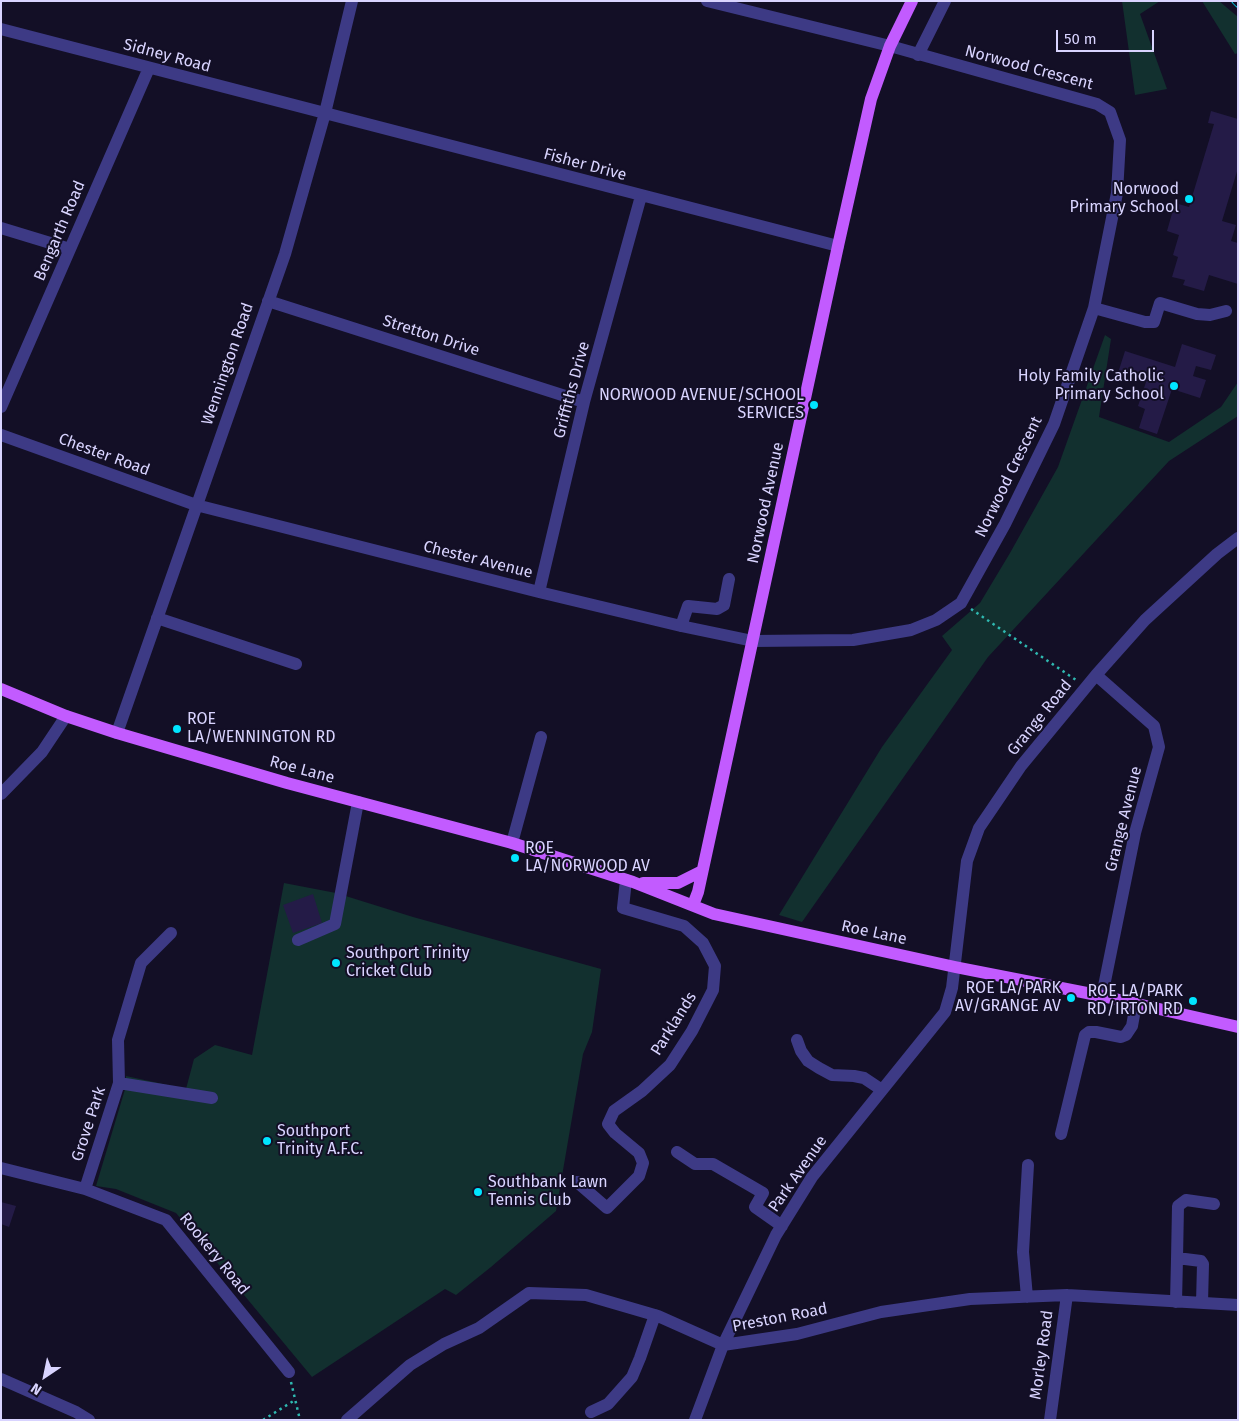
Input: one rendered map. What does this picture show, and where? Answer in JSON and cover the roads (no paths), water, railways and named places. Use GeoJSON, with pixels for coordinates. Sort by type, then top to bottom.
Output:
{"type":"FeatureCollection","features":[{"type":"Feature","properties":{"kind":"main road","name":"Norwood Avenue"},"geometry":{"type":"LineString","coordinates":[[693,905],[698,892],[871,99],[890,46],[912,1]]}},
{"type":"Feature","properties":{"kind":"main road","name":"Roe Lane"},"geometry":{"type":"LineString","coordinates":[[1,690],[66,716],[116,733],[287,783],[512,843],[630,881],[714,914],[955,967],[1102,996],[1238,1027]]}},
{"type":"Feature","properties":{"kind":"main road"},"geometry":{"type":"LineString","coordinates":[[630,881],[678,883],[702,872]]}},
{"type":"Feature","properties":{"kind":"street","name":"Wennington Road"},"geometry":{"type":"LineString","coordinates":[[116,733],[284,254],[325,113],[352,1]]}},
{"type":"Feature","properties":{"kind":"street","name":"Norwood Crescent"},"geometry":{"type":"LineString","coordinates":[[707,1],[890,46],[1098,104],[1110,112],[1120,140],[1116,193],[1094,308],[1054,424],[1005,524],[961,603],[936,620],[911,630],[853,640],[753,641]]}},
{"type":"Feature","properties":{"kind":"street"},"geometry":{"type":"LineString","coordinates":[[918,55],[945,1]]}},
{"type":"Feature","properties":{"kind":"street","name":"Sidney Road"},"geometry":{"type":"LineString","coordinates":[[1,29],[325,113]]}},
{"type":"Feature","properties":{"kind":"street","name":"Bengarth Road"},"geometry":{"type":"LineString","coordinates":[[1,407],[149,68]]}},
{"type":"Feature","properties":{"kind":"street","name":"Fisher Drive"},"geometry":{"type":"LineString","coordinates":[[325,113],[838,246]]}},
{"type":"Feature","properties":{"kind":"street","name":"Griffiths Drive"},"geometry":{"type":"LineString","coordinates":[[540,592],[584,402],[641,196]]}},
{"type":"Feature","properties":{"kind":"street"},"geometry":{"type":"LineString","coordinates":[[1,228],[70,249]]}},
{"type":"Feature","properties":{"kind":"street","name":"Stretton Drive"},"geometry":{"type":"LineString","coordinates":[[268,301],[584,402]]}},
{"type":"Feature","properties":{"kind":"street"},"geometry":{"type":"LineString","coordinates":[[1094,308],[1145,322],[1154,322],[1160,303],[1197,314],[1226,311]]}},
{"type":"Feature","properties":{"kind":"street","name":"Chester Road"},"geometry":{"type":"LineString","coordinates":[[1,435],[196,506]]}},
{"type":"Feature","properties":{"kind":"street","name":"Chester Avenue"},"geometry":{"type":"LineString","coordinates":[[196,506],[540,592],[681,626],[753,641]]}},
{"type":"Feature","properties":{"kind":"street","name":"Grange Road"},"geometry":{"type":"LineString","coordinates":[[955,967],[967,861],[979,828],[1021,766],[1096,675],[1145,620],[1217,554],[1238,538]]}},
{"type":"Feature","properties":{"kind":"street"},"geometry":{"type":"LineString","coordinates":[[681,626],[688,606],[717,609],[724,605],[729,580]]}},
{"type":"Feature","properties":{"kind":"street"},"geometry":{"type":"LineString","coordinates":[[157,618],[296,664]]}},
{"type":"Feature","properties":{"kind":"street","name":"Grange Avenue"},"geometry":{"type":"LineString","coordinates":[[1096,675],[1154,726],[1159,746],[1136,833],[1102,996]]}},
{"type":"Feature","properties":{"kind":"street"},"geometry":{"type":"LineString","coordinates":[[1,794],[42,752],[66,716]]}},
{"type":"Feature","properties":{"kind":"street"},"geometry":{"type":"LineString","coordinates":[[512,843],[541,737]]}},
{"type":"Feature","properties":{"kind":"street"},"geometry":{"type":"LineString","coordinates":[[298,940],[335,924],[358,802]]}},
{"type":"Feature","properties":{"kind":"street","name":"Parklands"},"geometry":{"type":"LineString","coordinates":[[577,1182],[607,1208],[639,1176],[643,1163],[639,1153],[615,1133],[608,1124],[614,1111],[642,1091],[670,1064],[692,1031],[713,990],[715,966],[703,943],[684,926],[623,908],[630,881]]}},
{"type":"Feature","properties":{"kind":"street","name":"Grove Park"},"geometry":{"type":"LineString","coordinates":[[85,1189],[119,1083],[118,1040],[141,963],[171,933]]}},
{"type":"Feature","properties":{"kind":"street","name":"Park Avenue"},"geometry":{"type":"LineString","coordinates":[[695,1420],[723,1345],[782,1226],[812,1177],[945,1012],[952,988],[955,967]]}},
{"type":"Feature","properties":{"kind":"street"},"geometry":{"type":"LineString","coordinates":[[1062,1134],[1085,1036],[1089,1032],[1121,1037],[1126,1035],[1132,1026],[1136,1004]]}},
{"type":"Feature","properties":{"kind":"street"},"geometry":{"type":"LineString","coordinates":[[797,1040],[801,1051],[808,1061],[832,1076],[864,1078],[882,1090]]}},
{"type":"Feature","properties":{"kind":"street"},"geometry":{"type":"LineString","coordinates":[[119,1083],[212,1098]]}},
{"type":"Feature","properties":{"kind":"street"},"geometry":{"type":"LineString","coordinates":[[677,1152],[695,1164],[713,1164],[763,1193],[754,1207],[782,1226]]}},
{"type":"Feature","properties":{"kind":"street"},"geometry":{"type":"LineString","coordinates":[[1027,1296],[1023,1252],[1028,1165]]}},
{"type":"Feature","properties":{"kind":"street","name":"Rookery Road"},"geometry":{"type":"LineString","coordinates":[[1,1168],[85,1189],[166,1220],[289,1372]]}},
{"type":"Feature","properties":{"kind":"street"},"geometry":{"type":"LineString","coordinates":[[1176,1302],[1178,1206],[1186,1200],[1214,1204]]}},
{"type":"Feature","properties":{"kind":"street"},"geometry":{"type":"LineString","coordinates":[[1177,1259],[1201,1261],[1203,1264],[1202,1303]]}},
{"type":"Feature","properties":{"kind":"street","name":"Preston Road"},"geometry":{"type":"LineString","coordinates":[[347,1420],[410,1365],[444,1344],[479,1328],[529,1293],[586,1295],[655,1315],[723,1345],[797,1334],[881,1312],[970,1299],[1067,1295],[1238,1306]]}},
{"type":"Feature","properties":{"kind":"street","name":"Morley Road"},"geometry":{"type":"LineString","coordinates":[[1050,1420],[1067,1295]]}},
{"type":"Feature","properties":{"kind":"street"},"geometry":{"type":"LineString","coordinates":[[592,1412],[608,1404],[632,1377],[655,1315]]}},
{"type":"Feature","properties":{"kind":"street"},"geometry":{"type":"LineString","coordinates":[[1,1379],[76,1412],[89,1420]]}},
{"type":"Feature","properties":{"kind":"railway"},"geometry":{"type":"LineString","coordinates":[[1234,1],[1238,5]]}},
{"type":"Feature","properties":{"kind":"place","name":"Norwood Primary School"},"geometry":{"type":"Point","coordinates":[1189,199]}},
{"type":"Feature","properties":{"kind":"place","name":"Holy Family Catholic Primary School"},"geometry":{"type":"Point","coordinates":[1174,386]}},
{"type":"Feature","properties":{"kind":"place","name":"NORWOOD AVENUE/SCHOOL SERVICES"},"geometry":{"type":"Point","coordinates":[814,405]}},
{"type":"Feature","properties":{"kind":"place","name":"ROE LA/WENNINGTON RD"},"geometry":{"type":"Point","coordinates":[177,729]}},
{"type":"Feature","properties":{"kind":"place","name":"ROE LA/NORWOOD AV"},"geometry":{"type":"Point","coordinates":[515,858]}},
{"type":"Feature","properties":{"kind":"place","name":"Southport Trinity Cricket Club"},"geometry":{"type":"Point","coordinates":[336,963]}},
{"type":"Feature","properties":{"kind":"place","name":"ROE LA/PARK AV/GRANGE AV"},"geometry":{"type":"Point","coordinates":[1071,998]}},
{"type":"Feature","properties":{"kind":"place","name":"ROE LA/PARK RD/IRTON RD"},"geometry":{"type":"Point","coordinates":[1193,1001]}},
{"type":"Feature","properties":{"kind":"place","name":"Southport Trinity A.F.C."},"geometry":{"type":"Point","coordinates":[267,1141]}},
{"type":"Feature","properties":{"kind":"place","name":"Southbank Lawn Tennis Club"},"geometry":{"type":"Point","coordinates":[478,1192]}}]}
